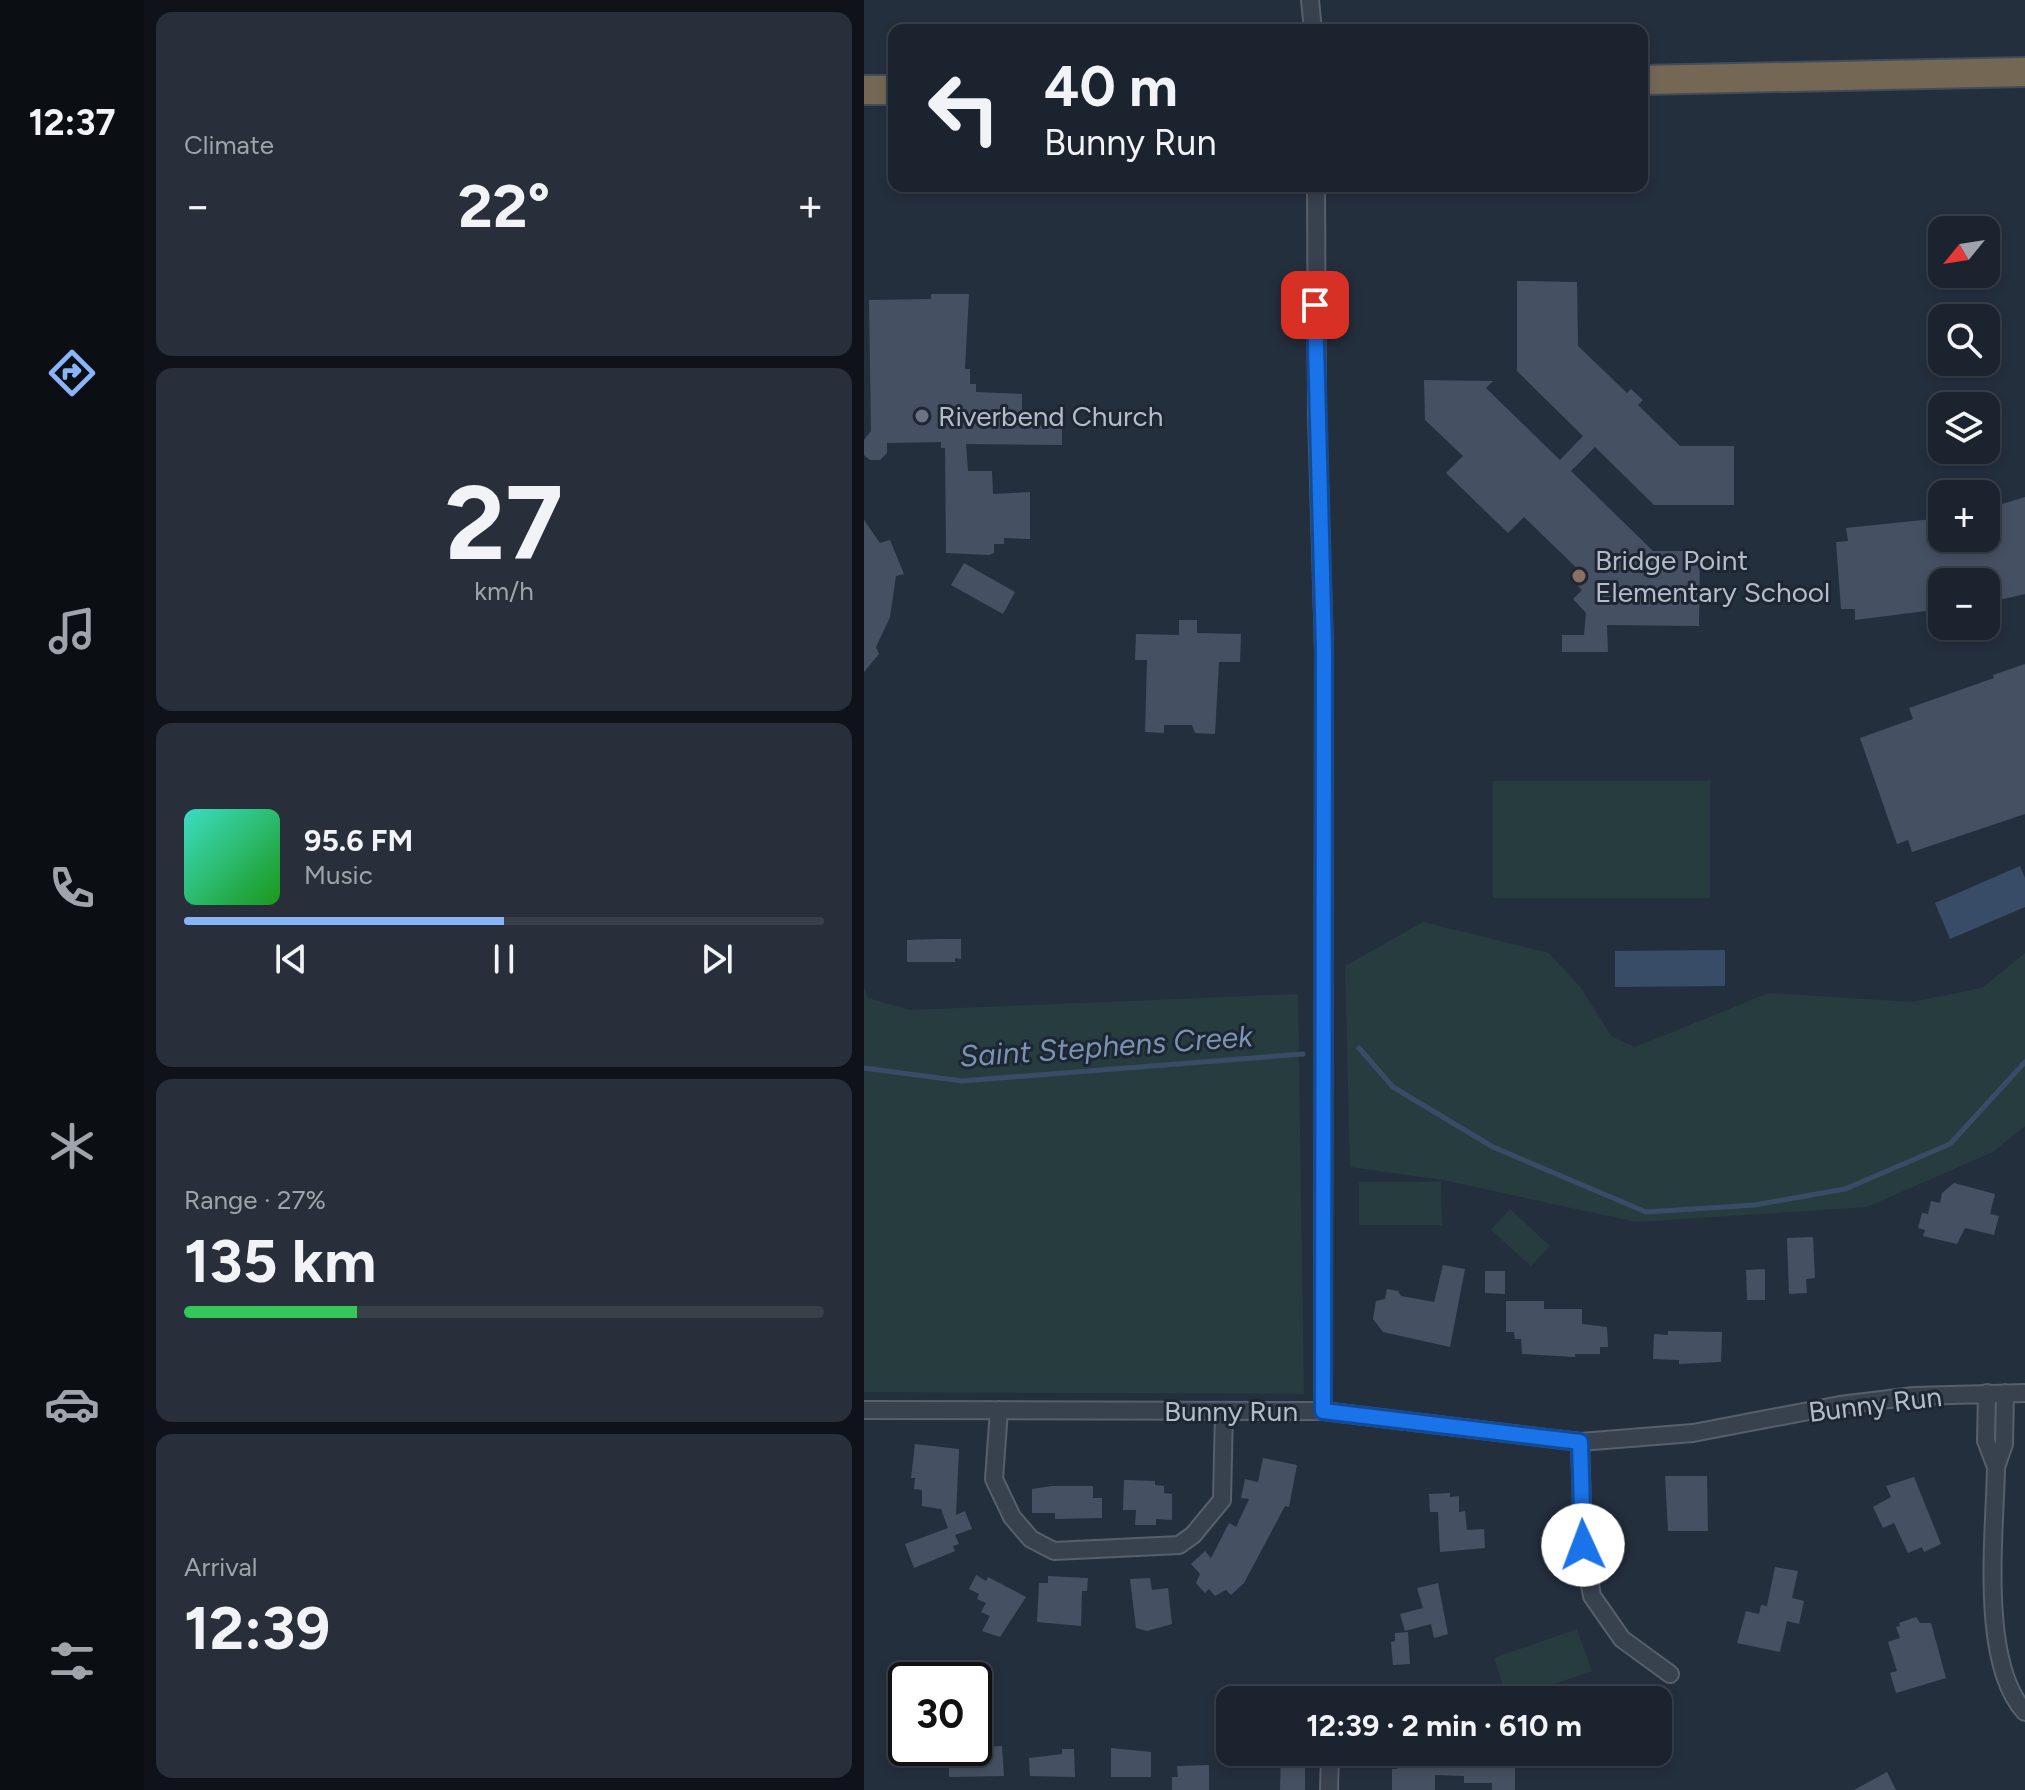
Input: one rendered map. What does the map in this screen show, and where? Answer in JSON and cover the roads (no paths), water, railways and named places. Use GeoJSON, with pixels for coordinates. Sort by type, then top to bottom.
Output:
{"type":"FeatureCollection","features":[{"type":"Feature","properties":{"kind":"highway"},"geometry":{"type":"LineString","coordinates":[[1648,80],[2025,72]]}},
{"type":"Feature","properties":{"kind":"highway"},"geometry":{"type":"LineString","coordinates":[[864,90],[888,90]]}},
{"type":"Feature","properties":{"kind":"street"},"geometry":{"type":"LineString","coordinates":[[1310,0],[1312,24]]}},
{"type":"Feature","properties":{"kind":"street"},"geometry":{"type":"LineString","coordinates":[[1316,192],[1317,414],[1324,651],[1323,1411]]}},
{"type":"Feature","properties":{"kind":"street"},"geometry":{"type":"LineString","coordinates":[[1987,1393],[1986,1441],[1996,1467]]}},
{"type":"Feature","properties":{"kind":"street"},"geometry":{"type":"LineString","coordinates":[[2005,1393],[2004,1444],[1996,1467],[1996,1654],[2011,1697],[2025,1712]]}},
{"type":"Feature","properties":{"kind":"street","name":"Bunny Run"},"geometry":{"type":"LineString","coordinates":[[864,1410],[1323,1411],[1580,1442],[1693,1433],[1855,1403],[2025,1393]]}},
{"type":"Feature","properties":{"kind":"street"},"geometry":{"type":"LineString","coordinates":[[999,1410],[994,1479],[1012,1517],[1031,1539],[1054,1551],[1179,1545],[1193,1535],[1222,1500],[1224,1411]]}},
{"type":"Feature","properties":{"kind":"street"},"geometry":{"type":"LineString","coordinates":[[1580,1442],[1583,1545],[1592,1596],[1622,1639],[1670,1674]]}},
{"type":"Feature","properties":{"kind":"street"},"geometry":{"type":"LineString","coordinates":[[1329,1790],[1330,1766]]}},
{"type":"Feature","properties":{"kind":"water"},"geometry":{"type":"Polygon","coordinates":[[[2020,866],[2025,878],[2025,907],[1950,939],[1935,903],[2020,866]]]}},
{"type":"Feature","properties":{"kind":"water"},"geometry":{"type":"Polygon","coordinates":[[[1725,950],[1725,986],[1615,987],[1615,951],[1725,950]]]}},
{"type":"Feature","properties":{"kind":"waterway","name":"Saint Stephens Creek"},"geometry":{"type":"LineString","coordinates":[[1359,1048],[1393,1087],[1493,1147],[1646,1212],[1755,1205],[1845,1189],[1950,1144],[2025,1062]]}},
{"type":"Feature","properties":{"kind":"waterway","name":"Saint Stephens Creek"},"geometry":{"type":"LineString","coordinates":[[864,1068],[962,1081],[1303,1054]]}},
{"type":"Feature","properties":{"kind":"place","name":"Riverbend Church"},"geometry":{"type":"Point","coordinates":[922,416]}},
{"type":"Feature","properties":{"kind":"place","name":"Bridge Point Elementary School"},"geometry":{"type":"Point","coordinates":[1579,576]}}]}
